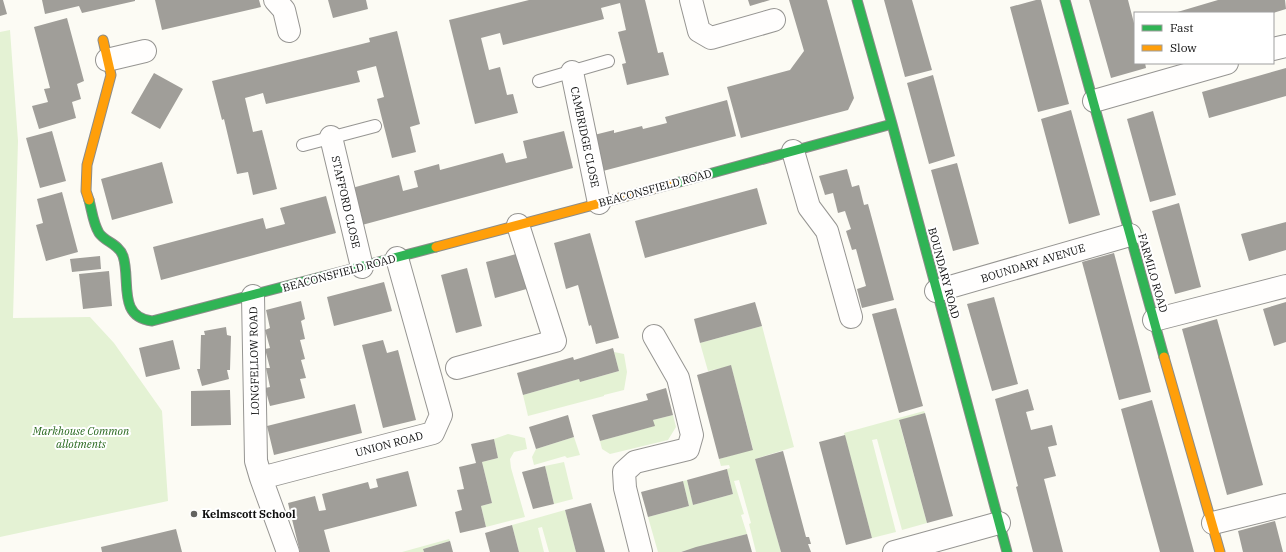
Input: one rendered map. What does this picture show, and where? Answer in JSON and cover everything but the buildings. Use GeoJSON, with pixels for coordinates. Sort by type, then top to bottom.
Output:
{"type":"FeatureCollection","features":[{"type":"Feature","properties":{"kind":"street"},"geometry":{"type":"LineString","coordinates":[[275,0],[284,10],[289,31]]}},
{"type":"Feature","properties":{"kind":"street"},"geometry":{"type":"LineString","coordinates":[[690,0],[699,31],[711,38],[774,20]]}},
{"type":"Feature","properties":{"kind":"street","name":"BOUNDARY ROAD"},"geometry":{"type":"LineString","coordinates":[[857,0],[892,124],[1006,552]]}},
{"type":"Feature","properties":{"kind":"street","name":"FARMILO ROAD"},"geometry":{"type":"LineString","coordinates":[[1065,0],[1220,552]]}},
{"type":"Feature","properties":{"kind":"street"},"geometry":{"type":"LineString","coordinates":[[1274,50],[1286,46]]}},
{"type":"Feature","properties":{"kind":"street","name":"LONGFELLOW ROAD"},"geometry":{"type":"LineString","coordinates":[[145,51],[105,50],[111,75],[87,165],[86,191],[96,226],[100,234],[118,247],[123,255],[129,306],[134,315],[144,320],[152,321],[253,296],[256,461],[288,552]]}},
{"type":"Feature","properties":{"kind":"street"},"geometry":{"type":"LineString","coordinates":[[1094,101],[1224,64]]}},
{"type":"Feature","properties":{"kind":"street","name":"CAMBRIDGE CLOSE"},"geometry":{"type":"LineString","coordinates":[[572,72],[599,203]]}},
{"type":"Feature","properties":{"kind":"street","name":"BEACONSFIELD ROAD"},"geometry":{"type":"LineString","coordinates":[[253,296],[892,124]]}},
{"type":"Feature","properties":{"kind":"street","name":"STAFFORD CLOSE"},"geometry":{"type":"LineString","coordinates":[[331,138],[362,267]]}},
{"type":"Feature","properties":{"kind":"street"},"geometry":{"type":"LineString","coordinates":[[793,151],[809,207],[827,231],[851,317]]}},
{"type":"Feature","properties":{"kind":"street"},"geometry":{"type":"LineString","coordinates":[[457,368],[555,341],[518,225]]}},
{"type":"Feature","properties":{"kind":"street","name":"BOUNDARY AVENUE"},"geometry":{"type":"LineString","coordinates":[[936,291],[1130,235]]}},
{"type":"Feature","properties":{"kind":"street","name":"UNION ROAD"},"geometry":{"type":"LineString","coordinates":[[261,478],[432,433],[441,415],[397,258]]}},
{"type":"Feature","properties":{"kind":"street"},"geometry":{"type":"LineString","coordinates":[[1154,320],[1286,286]]}},
{"type":"Feature","properties":{"kind":"street"},"geometry":{"type":"LineString","coordinates":[[641,552],[625,488],[624,472],[635,462],[688,449],[692,435],[678,378],[654,336]]}},
{"type":"Feature","properties":{"kind":"street"},"geometry":{"type":"LineString","coordinates":[[1212,523],[1286,505]]}},
{"type":"Feature","properties":{"kind":"street"},"geometry":{"type":"LineString","coordinates":[[894,552],[999,523]]}},
{"type":"Feature","properties":{"kind":"lane","name":"CAMBRIDGE CLOSE"},"geometry":{"type":"LineString","coordinates":[[539,81],[608,61]]}},
{"type":"Feature","properties":{"kind":"lane"},"geometry":{"type":"LineString","coordinates":[[303,144],[376,126]]}},
{"type":"Feature","properties":{"kind":"green space","name":"Markhouse Common allotments"},"geometry":{"type":"Polygon","coordinates":[[[10,30],[18,141],[13,318],[90,317],[114,343],[162,411],[168,501],[0,537],[0,32],[10,30]]]}},
{"type":"Feature","properties":{"kind":"green space"},"geometry":{"type":"Polygon","coordinates":[[[762,326],[794,447],[755,459],[781,552],[756,552],[749,524],[751,523],[739,480],[734,481],[744,514],[741,515],[747,534],[680,552],[658,552],[648,517],[689,506],[683,481],[687,480],[693,505],[733,494],[727,469],[730,468],[729,465],[721,466],[719,459],[753,449],[731,366],[708,371],[700,343],[762,326]]]}},
{"type":"Feature","properties":{"kind":"green space"},"geometry":{"type":"Polygon","coordinates":[[[614,352],[624,354],[627,372],[624,390],[528,416],[523,395],[579,379],[580,382],[619,371],[614,352]]]}},
{"type":"Feature","properties":{"kind":"green space"},"geometry":{"type":"Polygon","coordinates":[[[924,411],[925,413],[899,421],[927,523],[902,530],[877,439],[872,440],[896,532],[872,538],[844,433],[924,411]]]}},
{"type":"Feature","properties":{"kind":"green space"},"geometry":{"type":"Polygon","coordinates":[[[673,415],[676,427],[668,440],[610,454],[602,449],[600,441],[654,426],[653,420],[673,415]]]}},
{"type":"Feature","properties":{"kind":"green space"},"geometry":{"type":"Polygon","coordinates":[[[508,434],[525,438],[527,449],[514,452],[510,459],[511,468],[525,517],[486,527],[481,506],[492,503],[482,462],[498,458],[494,439],[508,434]]]}},
{"type":"Feature","properties":{"kind":"green space"},"geometry":{"type":"Polygon","coordinates":[[[574,437],[580,455],[567,458],[565,456],[534,465],[532,457],[536,449],[574,437]]]}},
{"type":"Feature","properties":{"kind":"green space"},"geometry":{"type":"Polygon","coordinates":[[[564,462],[573,499],[554,504],[545,466],[564,462]]]}},
{"type":"Feature","properties":{"kind":"green space"},"geometry":{"type":"Polygon","coordinates":[[[565,510],[576,552],[549,552],[542,527],[538,528],[544,552],[519,552],[512,525],[565,510]]]}},
{"type":"Feature","properties":{"kind":"green space"},"geometry":{"type":"Polygon","coordinates":[[[449,539],[450,541],[423,549],[424,552],[402,552],[449,539]]]}},
{"type":"Feature","properties":{"kind":"traffic: fast"},"geometry":{"type":"LineString","coordinates":[[857,0],[892,124],[1007,552]]}},
{"type":"Feature","properties":{"kind":"traffic: fast"},"geometry":{"type":"LineString","coordinates":[[1065,0],[1164,357]]}},
{"type":"Feature","properties":{"kind":"traffic: fast"},"geometry":{"type":"LineString","coordinates":[[672,184],[892,124]]}},
{"type":"Feature","properties":{"kind":"traffic: fast"},"geometry":{"type":"LineString","coordinates":[[89,200],[94,221],[99,233],[115,246],[123,256],[127,296],[134,313],[141,318],[152,321],[436,247]]}},
{"type":"Feature","properties":{"kind":"traffic: slow"},"geometry":{"type":"LineString","coordinates":[[89,200],[86,191],[87,165],[111,75],[103,40]]}},
{"type":"Feature","properties":{"kind":"traffic: slow"},"geometry":{"type":"LineString","coordinates":[[436,247],[672,184]]}},
{"type":"Feature","properties":{"kind":"traffic: slow"},"geometry":{"type":"LineString","coordinates":[[1164,357],[1220,552]]}},
{"type":"Feature","properties":{"kind":"place","name":"Kelmscott School"},"geometry":{"type":"Point","coordinates":[194,514]}}]}
